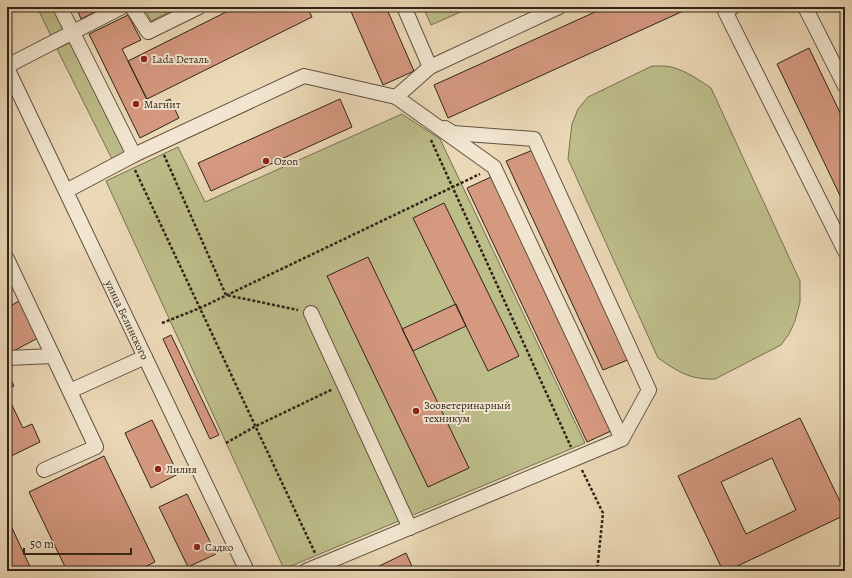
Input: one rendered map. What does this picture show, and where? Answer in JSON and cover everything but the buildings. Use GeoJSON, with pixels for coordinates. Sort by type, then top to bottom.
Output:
{"type":"FeatureCollection","features":[{"type":"Feature","properties":{"kind":"street"},"geometry":{"type":"LineString","coordinates":[[60,7],[134,155]]}},
{"type":"Feature","properties":{"kind":"street"},"geometry":{"type":"LineString","coordinates":[[7,67],[122,7]]}},
{"type":"Feature","properties":{"kind":"street"},"geometry":{"type":"LineString","coordinates":[[132,7],[148,32],[200,7]]}},
{"type":"Feature","properties":{"kind":"street"},"geometry":{"type":"LineString","coordinates":[[404,7],[430,67]]}},
{"type":"Feature","properties":{"kind":"street"},"geometry":{"type":"LineString","coordinates":[[396,96],[430,67],[559,7]]}},
{"type":"Feature","properties":{"kind":"street"},"geometry":{"type":"LineString","coordinates":[[732,7],[726,11],[845,251]]}},
{"type":"Feature","properties":{"kind":"street"},"geometry":{"type":"LineString","coordinates":[[805,7],[845,86]]}},
{"type":"Feature","properties":{"kind":"street","name":"улица Белинского"},"geometry":{"type":"LineString","coordinates":[[7,67],[247,571]]}},
{"type":"Feature","properties":{"kind":"street"},"geometry":{"type":"LineString","coordinates":[[66,191],[134,155],[304,76],[396,96],[453,133],[534,139],[650,390],[622,439],[306,571]]}},
{"type":"Feature","properties":{"kind":"street"},"geometry":{"type":"LineString","coordinates":[[396,96],[494,167],[622,439]]}},
{"type":"Feature","properties":{"kind":"street"},"geometry":{"type":"LineString","coordinates":[[7,259],[96,447],[44,470]]}},
{"type":"Feature","properties":{"kind":"street"},"geometry":{"type":"LineString","coordinates":[[310,313],[410,528]]}},
{"type":"Feature","properties":{"kind":"street"},"geometry":{"type":"LineString","coordinates":[[7,358],[53,356]]}},
{"type":"Feature","properties":{"kind":"street"},"geometry":{"type":"LineString","coordinates":[[70,391],[145,357]]}},
{"type":"Feature","properties":{"kind":"path"},"geometry":{"type":"LineString","coordinates":[[430,136],[576,458],[603,513],[597,571]]}},
{"type":"Feature","properties":{"kind":"path"},"geometry":{"type":"LineString","coordinates":[[159,143],[226,295]]}},
{"type":"Feature","properties":{"kind":"path"},"geometry":{"type":"LineString","coordinates":[[134,155],[134,168],[321,565]]}},
{"type":"Feature","properties":{"kind":"path"},"geometry":{"type":"LineString","coordinates":[[162,323],[200,308],[494,167]]}},
{"type":"Feature","properties":{"kind":"path"},"geometry":{"type":"LineString","coordinates":[[226,295],[310,313]]}},
{"type":"Feature","properties":{"kind":"path"},"geometry":{"type":"LineString","coordinates":[[226,443],[256,426],[344,384]]}},
{"type":"Feature","properties":{"kind":"green space"},"geometry":{"type":"Polygon","coordinates":[[[37,7],[54,7],[65,29],[51,36],[37,7]]]}},
{"type":"Feature","properties":{"kind":"green space"},"geometry":{"type":"Polygon","coordinates":[[[144,7],[179,7],[151,21],[144,7]]]}},
{"type":"Feature","properties":{"kind":"green space"},"geometry":{"type":"Polygon","coordinates":[[[423,7],[472,7],[431,25],[423,7]]]}},
{"type":"Feature","properties":{"kind":"green space"},"geometry":{"type":"Polygon","coordinates":[[[71,42],[125,152],[112,159],[57,49],[71,42]]]}},
{"type":"Feature","properties":{"kind":"green space"},"geometry":{"type":"Polygon","coordinates":[[[652,66],[665,66],[683,71],[711,88],[800,281],[800,302],[795,321],[789,334],[781,345],[715,379],[698,378],[684,374],[658,358],[568,159],[572,124],[578,109],[588,97],[652,66]]]}},
{"type":"Feature","properties":{"kind":"green space"},"geometry":{"type":"Polygon","coordinates":[[[402,114],[440,139],[585,443],[284,569],[106,181],[178,147],[205,202],[402,114]]]}},
{"type":"Feature","properties":{"kind":"place","name":"Lada Dеталь"},"geometry":{"type":"Point","coordinates":[144,59]}},
{"type":"Feature","properties":{"kind":"place","name":"Магнит"},"geometry":{"type":"Point","coordinates":[136,104]}},
{"type":"Feature","properties":{"kind":"place","name":"Ozon"},"geometry":{"type":"Point","coordinates":[266,161]}},
{"type":"Feature","properties":{"kind":"place","name":"Зооветеринарный техникум"},"geometry":{"type":"Point","coordinates":[416,411]}},
{"type":"Feature","properties":{"kind":"place","name":"Лилия"},"geometry":{"type":"Point","coordinates":[158,469]}},
{"type":"Feature","properties":{"kind":"place","name":"Садко"},"geometry":{"type":"Point","coordinates":[197,547]}}]}
